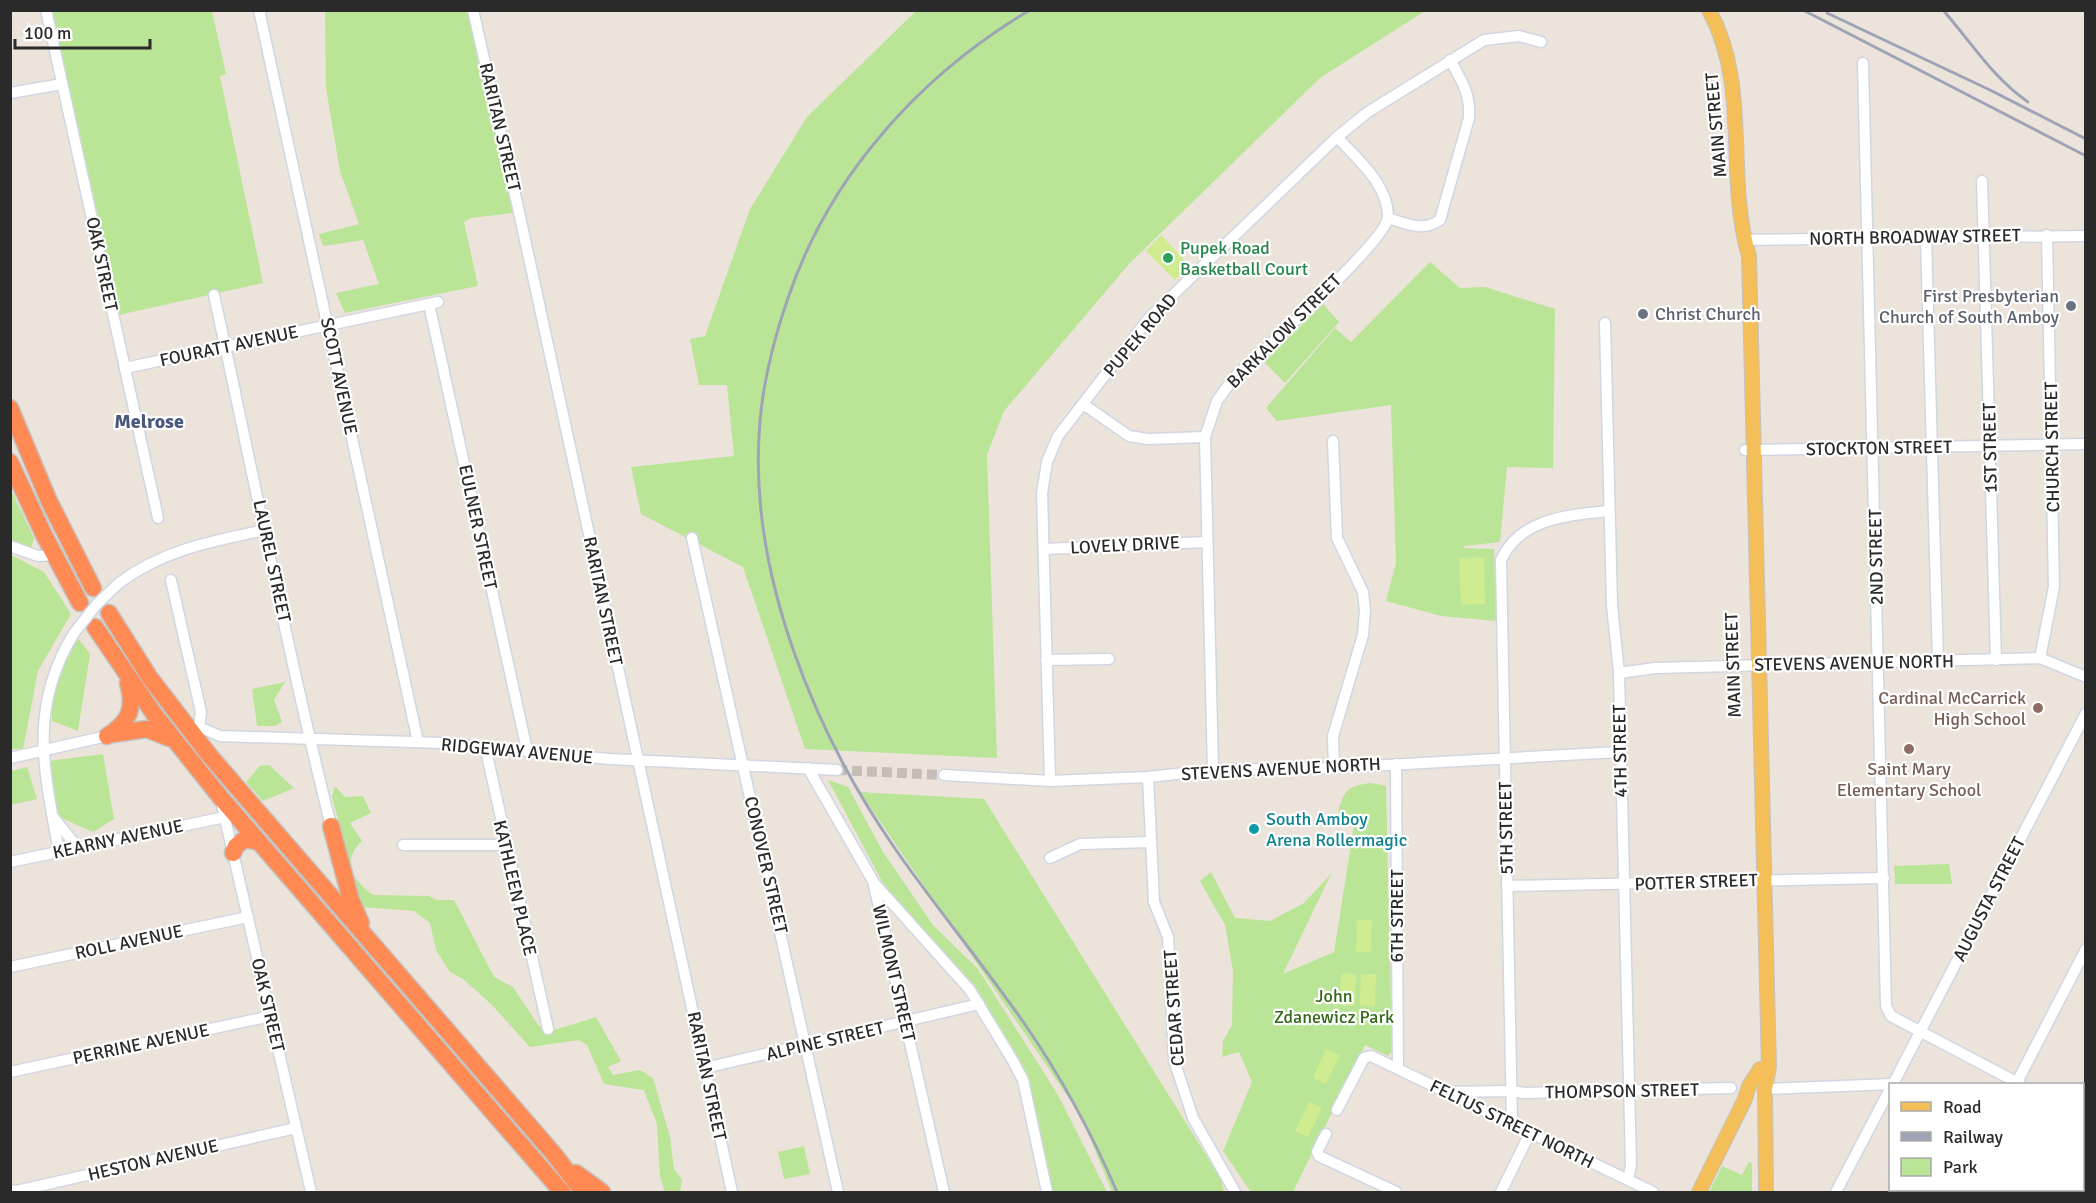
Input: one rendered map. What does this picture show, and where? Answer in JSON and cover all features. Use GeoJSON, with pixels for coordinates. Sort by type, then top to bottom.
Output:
{"type":"FeatureCollection","features":[{"type":"Feature","properties":{"kind":"highway"},"geometry":{"type":"LineString","coordinates":[[10,408],[49,501],[93,588]]}},
{"type":"Feature","properties":{"kind":"highway"},"geometry":{"type":"LineString","coordinates":[[10,462],[54,555],[81,603]]}},
{"type":"Feature","properties":{"kind":"highway"},"geometry":{"type":"LineString","coordinates":[[109,613],[174,709],[220,768],[553,1153],[584,1192]]}},
{"type":"Feature","properties":{"kind":"highway"},"geometry":{"type":"LineString","coordinates":[[95,627],[176,743],[220,798],[562,1192]]}},
{"type":"Feature","properties":{"kind":"highway"},"geometry":{"type":"LineString","coordinates":[[107,736],[124,724],[131,713],[131,696],[125,673]]}},
{"type":"Feature","properties":{"kind":"highway"},"geometry":{"type":"LineString","coordinates":[[174,709],[199,727]]}},
{"type":"Feature","properties":{"kind":"highway"},"geometry":{"type":"LineString","coordinates":[[107,736],[147,729],[158,732],[176,743]]}},
{"type":"Feature","properties":{"kind":"highway"},"geometry":{"type":"LineString","coordinates":[[331,826],[351,900],[371,942]]}},
{"type":"Feature","properties":{"kind":"highway"},"geometry":{"type":"LineString","coordinates":[[233,853],[236,846],[245,838],[260,842]]}},
{"type":"Feature","properties":{"kind":"highway"},"geometry":{"type":"LineString","coordinates":[[553,1153],[602,1192]]}},
{"type":"Feature","properties":{"kind":"main road","name":"MAIN STREET"},"geometry":{"type":"LineString","coordinates":[[1710,10],[1728,57],[1734,89],[1744,240],[1740,256],[1750,450],[1760,879],[1760,1069],[1765,1089]]}},
{"type":"Feature","properties":{"kind":"main road","name":"MAIN STREET"},"geometry":{"type":"LineString","coordinates":[[1760,879],[1769,1067],[1765,1089],[1766,1192]]}},
{"type":"Feature","properties":{"kind":"main road"},"geometry":{"type":"LineString","coordinates":[[1699,1192],[1745,1099],[1749,1086],[1760,1069]]}},
{"type":"Feature","properties":{"kind":"main road"},"geometry":{"type":"LineString","coordinates":[[1745,1099],[1765,1089]]}},
{"type":"Feature","properties":{"kind":"street","name":"OAK STREET"},"geometry":{"type":"LineString","coordinates":[[46,10],[158,518]]}},
{"type":"Feature","properties":{"kind":"street","name":"SCOTT AVENUE"},"geometry":{"type":"LineString","coordinates":[[259,10],[418,742]]}},
{"type":"Feature","properties":{"kind":"street","name":"RARITAN STREET"},"geometry":{"type":"LineString","coordinates":[[473,10],[732,1192]]}},
{"type":"Feature","properties":{"kind":"street","name":"PUPEK ROAD"},"geometry":{"type":"LineString","coordinates":[[1050,781],[1042,493],[1047,462],[1059,436],[1149,318],[1338,137],[1368,112],[1484,40],[1519,36],[1541,42]]}},
{"type":"Feature","properties":{"kind":"street"},"geometry":{"type":"LineString","coordinates":[[1338,137],[1381,187],[1388,219],[1422,227],[1431,226],[1440,220],[1470,111],[1467,91],[1450,60]]}},
{"type":"Feature","properties":{"kind":"street","name":"2ND STREET"},"geometry":{"type":"LineString","coordinates":[[1863,63],[1886,1006],[1891,1016],[2016,1083]]}},
{"type":"Feature","properties":{"kind":"street"},"geometry":{"type":"LineString","coordinates":[[10,93],[62,84]]}},
{"type":"Feature","properties":{"kind":"street","name":"1ST STREET"},"geometry":{"type":"LineString","coordinates":[[1982,181],[1996,660]]}},
{"type":"Feature","properties":{"kind":"street","name":"BARKALOW STREET"},"geometry":{"type":"LineString","coordinates":[[1213,770],[1204,437],[1217,401],[1233,379],[1367,249],[1384,229],[1388,219]]}},
{"type":"Feature","properties":{"kind":"street","name":"NORTH BROADWAY STREET"},"geometry":{"type":"LineString","coordinates":[[1744,240],[2047,235],[2085,237]]}},
{"type":"Feature","properties":{"kind":"street","name":"CHURCH STREET"},"geometry":{"type":"LineString","coordinates":[[2040,658],[2054,587],[2047,235]]}},
{"type":"Feature","properties":{"kind":"street"},"geometry":{"type":"LineString","coordinates":[[1926,237],[1934,446],[1938,661]]}},
{"type":"Feature","properties":{"kind":"street","name":"LAUREL STREET"},"geometry":{"type":"LineString","coordinates":[[213,295],[309,739],[331,826]]}},
{"type":"Feature","properties":{"kind":"street","name":"FOURATT AVENUE"},"geometry":{"type":"LineString","coordinates":[[125,368],[434,303]]}},
{"type":"Feature","properties":{"kind":"street","name":"EULNER STREET"},"geometry":{"type":"LineString","coordinates":[[434,303],[527,750]]}},
{"type":"Feature","properties":{"kind":"street","name":"4TH STREET"},"geometry":{"type":"LineString","coordinates":[[1605,323],[1612,605],[1619,673],[1619,752],[1631,1165],[1628,1179]]}},
{"type":"Feature","properties":{"kind":"street"},"geometry":{"type":"LineString","coordinates":[[1083,404],[1129,436],[1148,440],[1204,437]]}},
{"type":"Feature","properties":{"kind":"street"},"geometry":{"type":"LineString","coordinates":[[1333,441],[1337,538],[1363,592],[1365,610],[1362,635],[1333,736],[1334,768]]}},
{"type":"Feature","properties":{"kind":"street","name":"STOCKTON STREET"},"geometry":{"type":"LineString","coordinates":[[1750,450],[2085,444]]}},
{"type":"Feature","properties":{"kind":"street","name":"5TH STREET"},"geometry":{"type":"LineString","coordinates":[[1512,1124],[1501,560],[1517,537],[1564,515],[1609,511]]}},
{"type":"Feature","properties":{"kind":"street"},"geometry":{"type":"LineString","coordinates":[[59,852],[42,752],[46,700],[57,665],[74,633],[97,604],[119,583],[145,565],[173,552],[265,530]]}},
{"type":"Feature","properties":{"kind":"street","name":"CONOVER STREET"},"geometry":{"type":"LineString","coordinates":[[692,538],[838,1192]]}},
{"type":"Feature","properties":{"kind":"street","name":"LOVELY DRIVE"},"geometry":{"type":"LineString","coordinates":[[1045,549],[1206,542]]}},
{"type":"Feature","properties":{"kind":"street"},"geometry":{"type":"LineString","coordinates":[[10,546],[38,556],[54,555]]}},
{"type":"Feature","properties":{"kind":"street"},"geometry":{"type":"LineString","coordinates":[[171,580],[201,712],[199,727]]}},
{"type":"Feature","properties":{"kind":"street","name":"STEVENS AVENUE NORTH"},"geometry":{"type":"LineString","coordinates":[[1619,673],[1655,668],[2040,658],[2085,677]]}},
{"type":"Feature","properties":{"kind":"street"},"geometry":{"type":"LineString","coordinates":[[1046,660],[1109,659]]}},
{"type":"Feature","properties":{"kind":"street","name":"AUGUSTA STREET"},"geometry":{"type":"LineString","coordinates":[[1894,1083],[2085,713]]}},
{"type":"Feature","properties":{"kind":"street","name":"RIDGEWAY AVENUE"},"geometry":{"type":"LineString","coordinates":[[199,727],[227,737],[418,742],[637,760],[837,770]]}},
{"type":"Feature","properties":{"kind":"street"},"geometry":{"type":"LineString","coordinates":[[10,758],[107,736]]}},
{"type":"Feature","properties":{"kind":"street","name":"KATHLEEN PLACE"},"geometry":{"type":"LineString","coordinates":[[485,746],[505,845],[548,1029]]}},
{"type":"Feature","properties":{"kind":"street","name":"STEVENS AVENUE NORTH"},"geometry":{"type":"LineString","coordinates":[[944,775],[1050,781],[1148,777],[1213,770],[1334,768],[1619,752]]}},
{"type":"Feature","properties":{"kind":"street","name":"6TH STREET"},"geometry":{"type":"LineString","coordinates":[[1396,764],[1398,1068]]}},
{"type":"Feature","properties":{"kind":"street","name":"WILMONT STREET"},"geometry":{"type":"LineString","coordinates":[[808,768],[873,881],[944,1192]]}},
{"type":"Feature","properties":{"kind":"street","name":"CEDAR STREET"},"geometry":{"type":"LineString","coordinates":[[1148,777],[1154,902],[1168,937],[1174,1060],[1193,1118],[1235,1192]]}},
{"type":"Feature","properties":{"kind":"street","name":"OAK STREET"},"geometry":{"type":"LineString","coordinates":[[220,798],[311,1192]]}},
{"type":"Feature","properties":{"kind":"street"},"geometry":{"type":"LineString","coordinates":[[51,813],[78,848]]}},
{"type":"Feature","properties":{"kind":"street","name":"KEARNY AVENUE"},"geometry":{"type":"LineString","coordinates":[[10,862],[225,816]]}},
{"type":"Feature","properties":{"kind":"street"},"geometry":{"type":"LineString","coordinates":[[1050,858],[1080,844],[1150,842]]}},
{"type":"Feature","properties":{"kind":"street"},"geometry":{"type":"LineString","coordinates":[[403,845],[505,845]]}},
{"type":"Feature","properties":{"kind":"street","name":"POTTER STREET"},"geometry":{"type":"LineString","coordinates":[[1507,886],[1884,878]]}},
{"type":"Feature","properties":{"kind":"street"},"geometry":{"type":"LineString","coordinates":[[873,881],[970,990],[1023,1080],[1047,1192]]}},
{"type":"Feature","properties":{"kind":"street","name":"ROLL AVENUE"},"geometry":{"type":"LineString","coordinates":[[10,967],[248,916]]}},
{"type":"Feature","properties":{"kind":"street"},"geometry":{"type":"LineString","coordinates":[[2018,1083],[2085,949]]}},
{"type":"Feature","properties":{"kind":"street","name":"ALPINE STREET"},"geometry":{"type":"LineString","coordinates":[[705,1068],[906,1023],[979,1004]]}},
{"type":"Feature","properties":{"kind":"street","name":"PERRINE AVENUE"},"geometry":{"type":"LineString","coordinates":[[10,1072],[271,1016]]}},
{"type":"Feature","properties":{"kind":"street","name":"FELTUS STREET NORTH"},"geometry":{"type":"LineString","coordinates":[[1337,1110],[1364,1058],[1371,1056],[1653,1192]]}},
{"type":"Feature","properties":{"kind":"street"},"geometry":{"type":"LineString","coordinates":[[1765,1089],[1889,1084]]}},
{"type":"Feature","properties":{"kind":"street","name":"THOMPSON STREET"},"geometry":{"type":"LineString","coordinates":[[1442,1092],[1512,1091],[1524,1093],[1731,1088]]}},
{"type":"Feature","properties":{"kind":"street"},"geometry":{"type":"LineString","coordinates":[[1836,1192],[1889,1091]]}},
{"type":"Feature","properties":{"kind":"street","name":"HESTON AVENUE"},"geometry":{"type":"LineString","coordinates":[[10,1190],[16,1191],[296,1128]]}},
{"type":"Feature","properties":{"kind":"street"},"geometry":{"type":"LineString","coordinates":[[1502,1192],[1530,1133]]}},
{"type":"Feature","properties":{"kind":"street"},"geometry":{"type":"LineString","coordinates":[[1326,1134],[1317,1152],[1318,1156],[1396,1192]]}},
{"type":"Feature","properties":{"kind":"green space"},"geometry":{"type":"Polygon","coordinates":[[[46,11],[212,11],[226,74],[220,76],[263,283],[114,316],[46,11]]]}},
{"type":"Feature","properties":{"kind":"green space"},"geometry":{"type":"Polygon","coordinates":[[[325,11],[473,11],[519,212],[471,218],[464,222],[478,286],[345,313],[336,293],[379,284],[363,240],[323,246],[319,234],[359,224],[340,171],[326,88],[325,11]]]}},
{"type":"Feature","properties":{"kind":"green space"},"geometry":{"type":"Polygon","coordinates":[[[916,11],[1425,11],[1320,78],[1129,264],[1004,411],[987,455],[997,758],[805,749],[743,567],[641,514],[631,467],[734,456],[727,385],[699,385],[690,339],[705,336],[750,209],[807,117],[916,11]]]}},
{"type":"Feature","properties":{"kind":"green space","name":"Pupek Road Basketball Court"},"geometry":{"type":"Polygon","coordinates":[[[1161,235],[1189,265],[1175,280],[1146,251],[1161,235]]]}},
{"type":"Feature","properties":{"kind":"green space"},"geometry":{"type":"Polygon","coordinates":[[[1430,262],[1460,288],[1485,287],[1555,309],[1553,468],[1507,467],[1500,542],[1465,546],[1464,548],[1494,549],[1496,621],[1441,616],[1386,601],[1396,563],[1391,405],[1277,421],[1266,408],[1335,328],[1351,342],[1430,262]]]}},
{"type":"Feature","properties":{"kind":"green space"},"geometry":{"type":"Polygon","coordinates":[[[1323,304],[1339,322],[1285,383],[1264,362],[1323,304]]]}},
{"type":"Feature","properties":{"kind":"green space"},"geometry":{"type":"Polygon","coordinates":[[[10,488],[34,538],[31,549],[11,539],[10,488]]]}},
{"type":"Feature","properties":{"kind":"green space"},"geometry":{"type":"Polygon","coordinates":[[[11,555],[44,572],[71,614],[38,671],[23,749],[11,749],[11,555]]]}},
{"type":"Feature","properties":{"kind":"green space"},"geometry":{"type":"Polygon","coordinates":[[[1484,557],[1485,604],[1461,605],[1459,558],[1484,557]]]}},
{"type":"Feature","properties":{"kind":"green space"},"geometry":{"type":"Polygon","coordinates":[[[79,639],[90,654],[78,731],[52,721],[52,667],[79,639]]]}},
{"type":"Feature","properties":{"kind":"green space"},"geometry":{"type":"Polygon","coordinates":[[[285,682],[274,700],[282,722],[275,726],[257,726],[252,689],[285,682]]]}},
{"type":"Feature","properties":{"kind":"green space"},"geometry":{"type":"Polygon","coordinates":[[[103,754],[114,819],[93,832],[59,817],[46,789],[49,761],[103,754]]]}},
{"type":"Feature","properties":{"kind":"green space"},"geometry":{"type":"Polygon","coordinates":[[[269,765],[294,788],[263,801],[246,782],[260,766],[269,765]]]}},
{"type":"Feature","properties":{"kind":"green space"},"geometry":{"type":"Polygon","coordinates":[[[27,767],[37,799],[11,805],[11,771],[27,767]]]}},
{"type":"Feature","properties":{"kind":"green space"},"geometry":{"type":"Polygon","coordinates":[[[828,780],[848,787],[883,852],[933,925],[978,969],[1058,1095],[1107,1192],[1053,1192],[1028,1083],[1016,1058],[979,992],[885,887],[828,780]]]}},
{"type":"Feature","properties":{"kind":"green space","name":"John Zdanewicz Park"},"geometry":{"type":"Polygon","coordinates":[[[1371,783],[1386,786],[1392,1051],[1388,1056],[1365,1045],[1293,1192],[1251,1192],[1223,1151],[1252,1082],[1239,1052],[1222,1057],[1223,1041],[1232,1025],[1233,972],[1225,925],[1200,881],[1211,872],[1235,918],[1270,921],[1304,903],[1331,874],[1283,974],[1334,952],[1354,826],[1338,813],[1342,799],[1348,790],[1371,783]]]}},
{"type":"Feature","properties":{"kind":"green space"},"geometry":{"type":"Polygon","coordinates":[[[335,786],[345,797],[363,796],[371,813],[350,823],[362,841],[352,855],[352,870],[366,889],[373,895],[429,896],[436,900],[454,900],[494,977],[513,987],[539,1026],[548,1032],[596,1017],[621,1061],[608,1067],[613,1075],[640,1070],[653,1078],[670,1137],[674,1169],[682,1179],[680,1192],[665,1192],[660,1176],[657,1124],[644,1090],[604,1084],[587,1045],[579,1040],[530,1047],[491,1004],[463,979],[450,972],[436,950],[430,923],[414,911],[362,907],[332,797],[335,786]]]}},
{"type":"Feature","properties":{"kind":"green space"},"geometry":{"type":"Polygon","coordinates":[[[860,792],[984,799],[1221,1179],[1224,1192],[1112,1192],[1081,1116],[860,792]]]}},
{"type":"Feature","properties":{"kind":"green space"},"geometry":{"type":"Polygon","coordinates":[[[1949,864],[1952,884],[1895,884],[1894,866],[1949,864]]]}},
{"type":"Feature","properties":{"kind":"green space"},"geometry":{"type":"Polygon","coordinates":[[[1357,920],[1372,920],[1371,952],[1356,952],[1357,920]]]}},
{"type":"Feature","properties":{"kind":"green space"},"geometry":{"type":"Polygon","coordinates":[[[1341,973],[1356,974],[1355,1006],[1340,1005],[1341,973]]]}},
{"type":"Feature","properties":{"kind":"green space"},"geometry":{"type":"Polygon","coordinates":[[[1361,974],[1376,974],[1375,1006],[1360,1005],[1361,974]]]}},
{"type":"Feature","properties":{"kind":"green space"},"geometry":{"type":"Polygon","coordinates":[[[1326,1049],[1340,1055],[1326,1084],[1313,1078],[1326,1049]]]}},
{"type":"Feature","properties":{"kind":"green space"},"geometry":{"type":"Polygon","coordinates":[[[1309,1102],[1322,1108],[1308,1137],[1295,1131],[1309,1102]]]}},
{"type":"Feature","properties":{"kind":"green space"},"geometry":{"type":"Polygon","coordinates":[[[804,1146],[810,1174],[784,1179],[778,1152],[804,1146]]]}},
{"type":"Feature","properties":{"kind":"green space"},"geometry":{"type":"Polygon","coordinates":[[[1749,1162],[1752,1163],[1752,1192],[1709,1192],[1722,1166],[1742,1175],[1749,1162]]]}},
{"type":"Feature","properties":{"kind":"tunnel"},"geometry":{"type":"LineString","coordinates":[[837,770],[944,775]]}},
{"type":"Feature","properties":{"kind":"railway"},"geometry":{"type":"LineString","coordinates":[[1030,10],[989,36],[915,98],[882,134],[853,172],[827,212],[805,256],[787,301],[772,351],[760,419],[759,490],[766,545],[778,600],[794,654],[815,706],[840,757],[896,850],[1008,1001],[1050,1063],[1075,1105],[1117,1192]]}},
{"type":"Feature","properties":{"kind":"railway"},"geometry":{"type":"LineString","coordinates":[[1803,10],[2086,156]]}},
{"type":"Feature","properties":{"kind":"railway"},"geometry":{"type":"LineString","coordinates":[[1943,10],[1993,71],[2028,102]]}},
{"type":"Feature","properties":{"kind":"railway"},"geometry":{"type":"LineString","coordinates":[[1827,13],[1990,90],[2086,139]]}},
{"type":"Feature","properties":{"kind":"place","name":"Pupek Road Basketball Court"},"geometry":{"type":"Point","coordinates":[1168,258]}},
{"type":"Feature","properties":{"kind":"place","name":"First Presbyterian Church of South Amboy"},"geometry":{"type":"Point","coordinates":[2071,306]}},
{"type":"Feature","properties":{"kind":"place","name":"Christ Church"},"geometry":{"type":"Point","coordinates":[1643,314]}},
{"type":"Feature","properties":{"kind":"place","name":"Cardinal McCarrick High School"},"geometry":{"type":"Point","coordinates":[2038,708]}},
{"type":"Feature","properties":{"kind":"place","name":"Saint Mary Elementary School"},"geometry":{"type":"Point","coordinates":[1909,749]}},
{"type":"Feature","properties":{"kind":"place","name":"South Amboy Arena Rollermagic"},"geometry":{"type":"Point","coordinates":[1254,829]}},
{"type":"Feature","properties":{"kind":"district","name":"Melrose"},"geometry":{"type":"Point","coordinates":[149,421]}}]}
